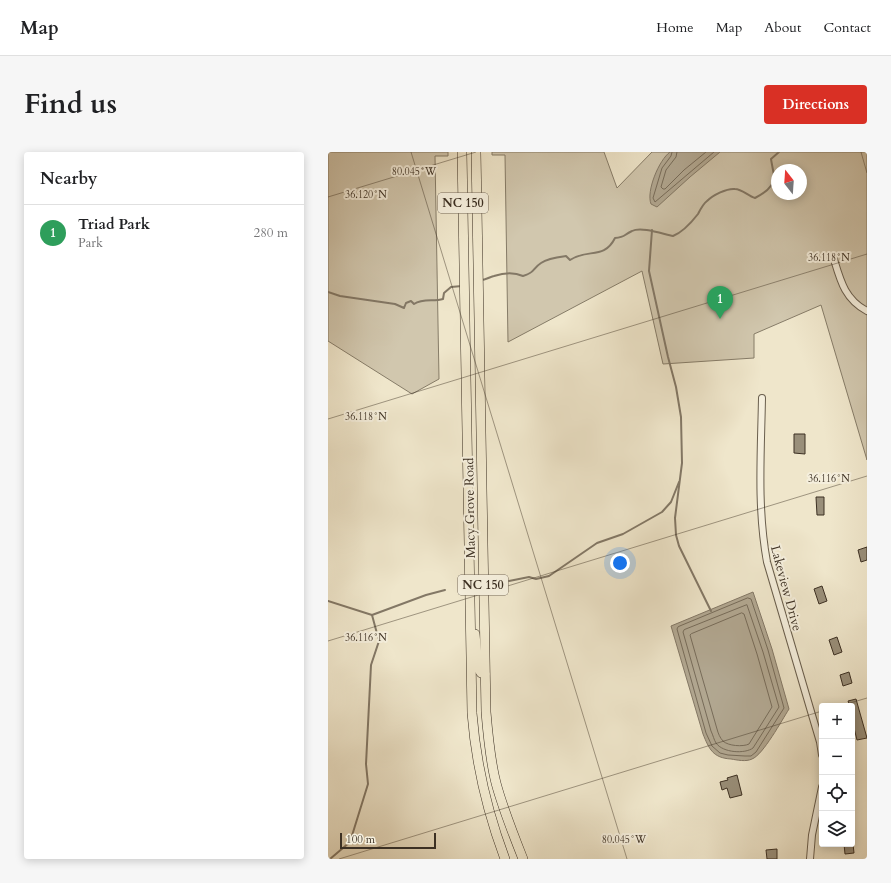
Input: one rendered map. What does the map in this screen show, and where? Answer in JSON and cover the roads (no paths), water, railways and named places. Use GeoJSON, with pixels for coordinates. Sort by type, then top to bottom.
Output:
{"type":"FeatureCollection","features":[{"type":"Feature","properties":{"kind":"main road","name":"Macy Grove Road"},"geometry":{"type":"LineString","coordinates":[[462,152],[471,698],[475,743],[481,779],[489,815],[505,859]]}},
{"type":"Feature","properties":{"kind":"main road"},"geometry":{"type":"LineString","coordinates":[[471,152],[477,206]]}},
{"type":"Feature","properties":{"kind":"main road","name":"Macy Grove Road"},"geometry":{"type":"LineString","coordinates":[[476,152],[487,726],[493,769],[503,804],[523,859]]}},
{"type":"Feature","properties":{"kind":"main road"},"geometry":{"type":"LineString","coordinates":[[470,607],[477,646],[478,668],[485,674]]}},
{"type":"Feature","properties":{"kind":"street"},"geometry":{"type":"LineString","coordinates":[[833,256],[847,295],[855,304],[867,311]]}},
{"type":"Feature","properties":{"kind":"street","name":"Lakeview Drive"},"geometry":{"type":"LineString","coordinates":[[762,398],[760,470],[762,537],[767,562],[819,739]]}},
{"type":"Feature","properties":{"kind":"street"},"geometry":{"type":"LineString","coordinates":[[810,859],[812,836],[819,802]]}},
{"type":"Feature","properties":{"kind":"water"},"geometry":{"type":"Polygon","coordinates":[[[670,152],[720,152],[657,207],[651,204],[650,192],[654,176],[670,152]]]}},
{"type":"Feature","properties":{"kind":"water"},"geometry":{"type":"Polygon","coordinates":[[[753,592],[772,649],[789,709],[772,737],[761,751],[752,759],[742,760],[720,757],[712,752],[707,744],[671,626],[753,592]]]}},
{"type":"Feature","properties":{"kind":"waterway"},"geometry":{"type":"LineString","coordinates":[[481,280],[492,276],[512,273],[523,276],[532,272],[544,261],[556,257],[566,256],[570,260],[601,251],[611,245],[615,238],[636,230],[641,229],[673,236],[690,224],[706,202],[720,192],[738,189],[755,198],[765,192],[771,186],[774,179],[771,159],[779,152]]}},
{"type":"Feature","properties":{"kind":"waterway"},"geometry":{"type":"LineString","coordinates":[[652,230],[649,271],[676,387],[681,417],[682,463],[675,518],[676,535],[679,546],[711,611]]}},
{"type":"Feature","properties":{"kind":"waterway"},"geometry":{"type":"LineString","coordinates":[[328,292],[340,296],[395,304],[404,308],[406,303],[411,301],[414,304],[421,301],[443,299],[444,293],[451,287],[462,286]]}},
{"type":"Feature","properties":{"kind":"waterway"},"geometry":{"type":"LineString","coordinates":[[509,581],[529,577],[536,579],[549,576],[597,543],[623,534],[662,512],[671,502],[679,482]]}},
{"type":"Feature","properties":{"kind":"waterway"},"geometry":{"type":"LineString","coordinates":[[328,601],[372,615],[426,595],[445,590]]}},
{"type":"Feature","properties":{"kind":"waterway"},"geometry":{"type":"LineString","coordinates":[[330,859],[350,842],[368,784],[366,764],[371,665],[379,641],[372,615]]}},
{"type":"Feature","properties":{"kind":"place","name":"Triad Park"},"geometry":{"type":"Point","coordinates":[720,319]}}]}
